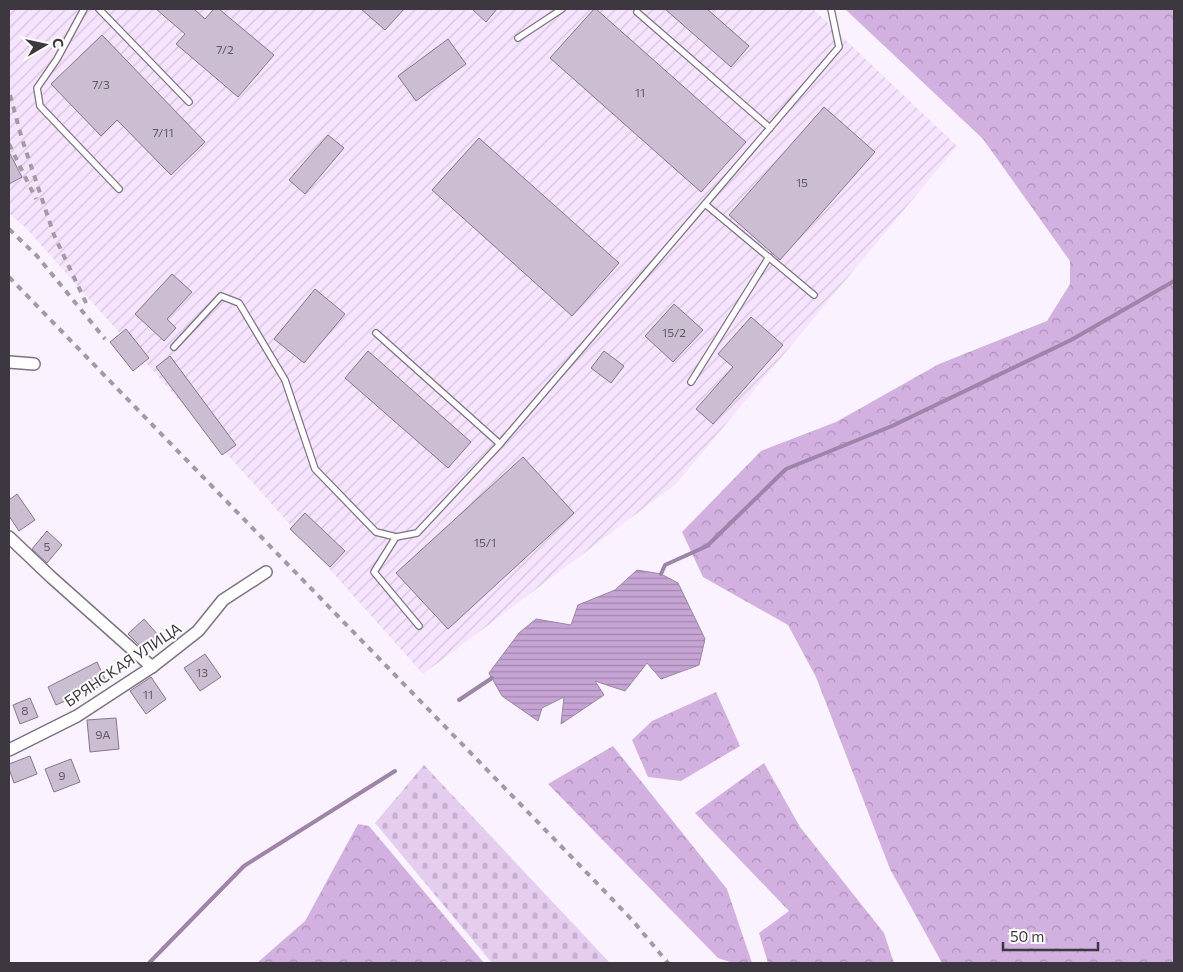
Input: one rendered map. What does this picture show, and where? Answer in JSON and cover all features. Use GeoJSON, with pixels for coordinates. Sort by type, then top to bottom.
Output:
{"type":"FeatureCollection","features":[{"type":"Feature","properties":{"kind":"street"},"geometry":{"type":"LineString","coordinates":[[9,362],[34,364]]}},
{"type":"Feature","properties":{"kind":"street"},"geometry":{"type":"LineString","coordinates":[[9,536],[51,578],[152,667]]}},
{"type":"Feature","properties":{"kind":"street","name":"БРЯНСКАЯ УЛИЦА"},"geometry":{"type":"LineString","coordinates":[[9,750],[76,716],[152,667],[198,631],[223,600],[266,572]]}},
{"type":"Feature","properties":{"kind":"lane"},"geometry":{"type":"LineString","coordinates":[[84,9],[57,59],[38,88],[40,106],[119,190]]}},
{"type":"Feature","properties":{"kind":"lane"},"geometry":{"type":"LineString","coordinates":[[99,9],[189,102]]}},
{"type":"Feature","properties":{"kind":"lane"},"geometry":{"type":"LineString","coordinates":[[518,38],[562,9]]}},
{"type":"Feature","properties":{"kind":"lane"},"geometry":{"type":"LineString","coordinates":[[174,347],[221,296],[239,303],[285,380],[316,470],[376,532],[396,537],[417,533],[500,444],[839,47],[831,9]]}},
{"type":"Feature","properties":{"kind":"lane"},"geometry":{"type":"LineString","coordinates":[[637,12],[770,128]]}},
{"type":"Feature","properties":{"kind":"lane"},"geometry":{"type":"LineString","coordinates":[[705,204],[814,295]]}},
{"type":"Feature","properties":{"kind":"lane"},"geometry":{"type":"LineString","coordinates":[[691,382],[769,257]]}},
{"type":"Feature","properties":{"kind":"lane"},"geometry":{"type":"LineString","coordinates":[[376,333],[500,444]]}},
{"type":"Feature","properties":{"kind":"lane"},"geometry":{"type":"LineString","coordinates":[[396,537],[374,572],[420,626]]}},
{"type":"Feature","properties":{"kind":"shaded area"},"geometry":{"type":"Polygon","coordinates":[[[9,9],[813,9],[957,146],[676,484],[423,674],[26,228],[9,213],[9,9]]]}},
{"type":"Feature","properties":{"kind":"shaded area"},"geometry":{"type":"Polygon","coordinates":[[[637,570],[661,574],[678,583],[705,639],[699,665],[661,679],[647,663],[625,691],[595,681],[604,695],[561,724],[564,697],[542,708],[538,721],[502,696],[489,673],[519,633],[536,619],[571,625],[578,605],[615,590],[637,570]]]}},
{"type":"Feature","properties":{"kind":"green space"},"geometry":{"type":"Polygon","coordinates":[[[845,9],[1174,9],[1174,963],[942,963],[890,869],[816,677],[788,625],[703,577],[682,532],[761,451],[836,422],[939,364],[1047,321],[1070,284],[1070,261],[983,139],[845,9]]]}},
{"type":"Feature","properties":{"kind":"green space"},"geometry":{"type":"Polygon","coordinates":[[[716,692],[740,746],[681,781],[648,777],[632,740],[652,721],[716,692]]]}},
{"type":"Feature","properties":{"kind":"green space"},"geometry":{"type":"Polygon","coordinates":[[[613,746],[727,889],[752,963],[733,963],[718,958],[548,784],[613,746]]]}},
{"type":"Feature","properties":{"kind":"green space"},"geometry":{"type":"Polygon","coordinates":[[[764,763],[800,827],[884,933],[894,963],[768,963],[759,933],[789,911],[695,813],[764,763]]]}},
{"type":"Feature","properties":{"kind":"green space"},"geometry":{"type":"Polygon","coordinates":[[[424,765],[610,963],[492,963],[375,823],[424,765]]]}},
{"type":"Feature","properties":{"kind":"green space"},"geometry":{"type":"Polygon","coordinates":[[[358,824],[369,826],[484,963],[257,963],[305,921],[358,824]]]}},
{"type":"Feature","properties":{"kind":"building"},"geometry":{"type":"Polygon","coordinates":[[[156,9],[194,9],[205,19],[214,9],[219,9],[274,55],[238,97],[176,44],[185,34],[156,9]]]}},
{"type":"Feature","properties":{"kind":"building"},"geometry":{"type":"Polygon","coordinates":[[[361,9],[404,9],[385,30],[361,9]]]}},
{"type":"Feature","properties":{"kind":"building"},"geometry":{"type":"Polygon","coordinates":[[[472,9],[497,9],[486,22],[472,9]]]}},
{"type":"Feature","properties":{"kind":"building"},"geometry":{"type":"Polygon","coordinates":[[[594,9],[746,142],[701,192],[550,58],[594,9]]]}},
{"type":"Feature","properties":{"kind":"building"},"geometry":{"type":"Polygon","coordinates":[[[665,9],[707,9],[749,46],[731,67],[665,9]]]}},
{"type":"Feature","properties":{"kind":"building"},"geometry":{"type":"Polygon","coordinates":[[[102,35],[205,142],[171,175],[117,120],[101,136],[51,84],[102,35]]]}},
{"type":"Feature","properties":{"kind":"building"},"geometry":{"type":"Polygon","coordinates":[[[448,39],[466,64],[416,101],[398,76],[448,39]]]}},
{"type":"Feature","properties":{"kind":"building"},"geometry":{"type":"Polygon","coordinates":[[[824,107],[875,152],[780,260],[729,215],[824,107]]]}},
{"type":"Feature","properties":{"kind":"building"},"geometry":{"type":"Polygon","coordinates":[[[328,135],[344,148],[305,194],[289,180],[328,135]]]}},
{"type":"Feature","properties":{"kind":"building"},"geometry":{"type":"Polygon","coordinates":[[[479,138],[619,263],[572,316],[432,190],[479,138]]]}},
{"type":"Feature","properties":{"kind":"building"},"geometry":{"type":"Polygon","coordinates":[[[9,152],[22,177],[9,184],[9,152]]]}},
{"type":"Feature","properties":{"kind":"building"},"geometry":{"type":"Polygon","coordinates":[[[172,274],[192,292],[167,319],[176,328],[164,341],[135,314],[172,274]]]}},
{"type":"Feature","properties":{"kind":"building"},"geometry":{"type":"Polygon","coordinates":[[[315,289],[345,314],[304,363],[274,339],[315,289]]]}},
{"type":"Feature","properties":{"kind":"building"},"geometry":{"type":"Polygon","coordinates":[[[674,304],[703,330],[673,362],[645,336],[674,304]]]}},
{"type":"Feature","properties":{"kind":"building"},"geometry":{"type":"Polygon","coordinates":[[[751,317],[783,345],[713,424],[696,409],[733,367],[718,354],[751,317]]]}},
{"type":"Feature","properties":{"kind":"building"},"geometry":{"type":"Polygon","coordinates":[[[126,329],[149,358],[133,371],[110,342],[126,329]]]}},
{"type":"Feature","properties":{"kind":"building"},"geometry":{"type":"Polygon","coordinates":[[[368,351],[471,442],[448,468],[345,378],[368,351]]]}},
{"type":"Feature","properties":{"kind":"building"},"geometry":{"type":"Polygon","coordinates":[[[604,351],[624,366],[611,383],[591,368],[604,351]]]}},
{"type":"Feature","properties":{"kind":"building"},"geometry":{"type":"Polygon","coordinates":[[[170,356],[236,445],[222,455],[156,367],[170,356]]]}},
{"type":"Feature","properties":{"kind":"building"},"geometry":{"type":"Polygon","coordinates":[[[523,457],[574,513],[448,629],[396,573],[523,457]]]}},
{"type":"Feature","properties":{"kind":"building"},"geometry":{"type":"Polygon","coordinates":[[[17,494],[35,520],[19,531],[9,516],[9,500],[17,494]]]}},
{"type":"Feature","properties":{"kind":"building"},"geometry":{"type":"Polygon","coordinates":[[[305,513],[345,551],[330,567],[290,529],[305,513]]]}},
{"type":"Feature","properties":{"kind":"building"},"geometry":{"type":"Polygon","coordinates":[[[47,531],[62,545],[47,563],[32,549],[47,531]]]}},
{"type":"Feature","properties":{"kind":"building"},"geometry":{"type":"Polygon","coordinates":[[[144,619],[159,636],[144,650],[128,634],[144,619]]]}},
{"type":"Feature","properties":{"kind":"building"},"geometry":{"type":"Polygon","coordinates":[[[205,654],[221,677],[200,691],[184,668],[205,654]]]}},
{"type":"Feature","properties":{"kind":"building"},"geometry":{"type":"Polygon","coordinates":[[[97,662],[107,683],[56,705],[48,687],[97,662]]]}},
{"type":"Feature","properties":{"kind":"building"},"geometry":{"type":"Polygon","coordinates":[[[151,677],[166,699],[146,714],[130,691],[151,677]]]}},
{"type":"Feature","properties":{"kind":"building"},"geometry":{"type":"Polygon","coordinates":[[[30,698],[38,717],[20,724],[13,705],[30,698]]]}},
{"type":"Feature","properties":{"kind":"building"},"geometry":{"type":"Polygon","coordinates":[[[116,718],[119,749],[90,752],[87,720],[116,718]]]}},
{"type":"Feature","properties":{"kind":"building"},"geometry":{"type":"Polygon","coordinates":[[[30,756],[37,774],[14,783],[9,764],[30,756]]]}},
{"type":"Feature","properties":{"kind":"building"},"geometry":{"type":"Polygon","coordinates":[[[71,759],[80,782],[54,792],[45,769],[71,759]]]}},
{"type":"Feature","properties":{"kind":"waterway"},"geometry":{"type":"LineString","coordinates":[[661,574],[665,565],[707,546],[786,469],[892,426],[1071,340],[1174,281]]}},
{"type":"Feature","properties":{"kind":"waterway"},"geometry":{"type":"LineString","coordinates":[[459,700],[492,678]]}},
{"type":"Feature","properties":{"kind":"waterway"},"geometry":{"type":"LineString","coordinates":[[149,963],[244,866],[395,771]]}},
{"type":"Feature","properties":{"kind":"railway"},"geometry":{"type":"LineString","coordinates":[[10,95],[22,139],[54,235],[88,307]]}},
{"type":"Feature","properties":{"kind":"railway"},"geometry":{"type":"LineString","coordinates":[[9,144],[36,199]]}},
{"type":"Feature","properties":{"kind":"railway"},"geometry":{"type":"LineString","coordinates":[[9,229],[37,256],[105,339]]}},
{"type":"Feature","properties":{"kind":"railway"},"geometry":{"type":"LineString","coordinates":[[9,277],[590,876],[633,921],[668,963]]}}]}
